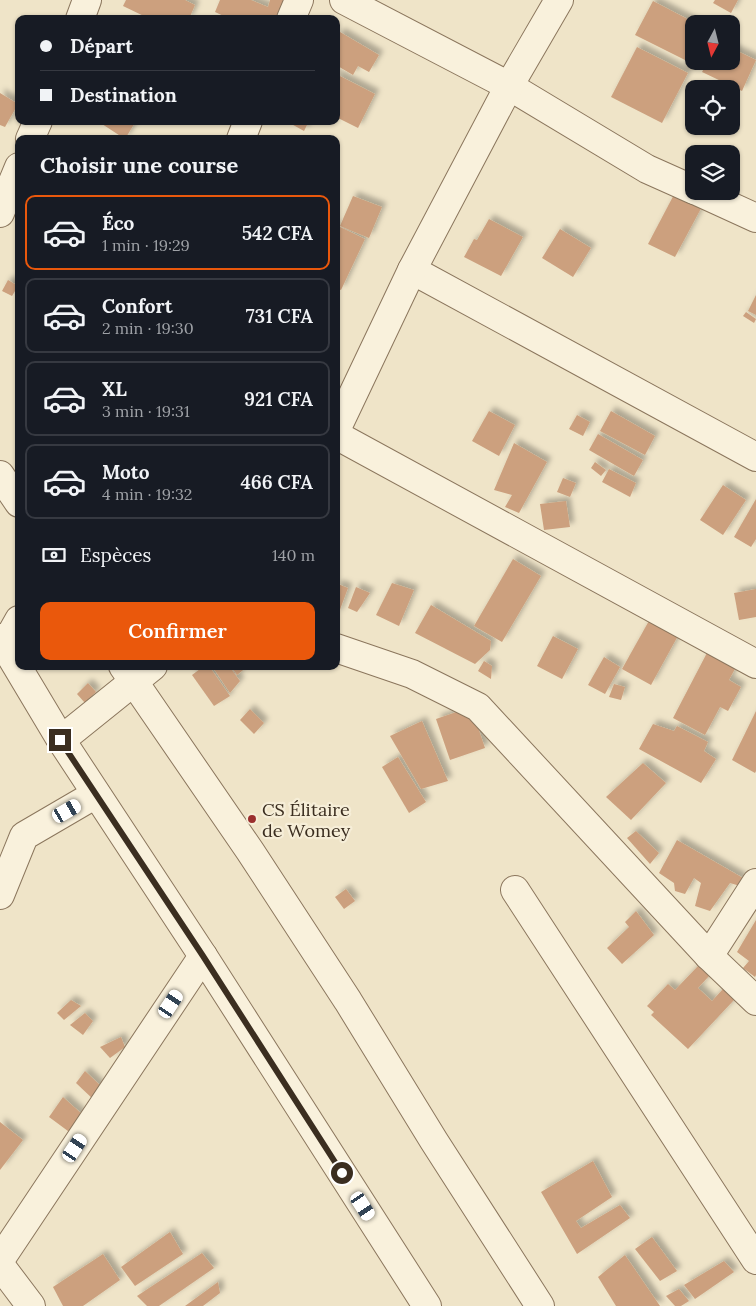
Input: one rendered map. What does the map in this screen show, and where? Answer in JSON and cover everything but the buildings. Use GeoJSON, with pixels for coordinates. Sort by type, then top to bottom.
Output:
{"type":"FeatureCollection","features":[{"type":"Feature","properties":{"kind":"street"},"geometry":{"type":"LineString","coordinates":[[81,15],[87,0]]}},
{"type":"Feature","properties":{"kind":"street"},"geometry":{"type":"LineString","coordinates":[[292,15],[298,0]]}},
{"type":"Feature","properties":{"kind":"street"},"geometry":{"type":"LineString","coordinates":[[344,0],[508,86],[647,169],[685,186]]}},
{"type":"Feature","properties":{"kind":"street"},"geometry":{"type":"LineString","coordinates":[[340,422],[412,270],[508,86],[559,0]]}},
{"type":"Feature","properties":{"kind":"street"},"geometry":{"type":"LineString","coordinates":[[0,213],[15,177]]}},
{"type":"Feature","properties":{"kind":"street"},"geometry":{"type":"LineString","coordinates":[[717,200],[756,218]]}},
{"type":"Feature","properties":{"kind":"street"},"geometry":{"type":"LineString","coordinates":[[412,270],[756,457]]}},
{"type":"Feature","properties":{"kind":"street"},"geometry":{"type":"LineString","coordinates":[[340,437],[756,664]]}},
{"type":"Feature","properties":{"kind":"street"},"geometry":{"type":"LineString","coordinates":[[0,475],[15,497]]}},
{"type":"Feature","properties":{"kind":"street"},"geometry":{"type":"LineString","coordinates":[[15,626],[2,644],[15,666]]}},
{"type":"Feature","properties":{"kind":"street"},"geometry":{"type":"LineString","coordinates":[[340,649],[412,674],[478,707],[709,956],[756,1001]]}},
{"type":"Feature","properties":{"kind":"street"},"geometry":{"type":"LineString","coordinates":[[18,670],[60,740],[203,956],[427,1306]]}},
{"type":"Feature","properties":{"kind":"street"},"geometry":{"type":"LineString","coordinates":[[60,740],[136,672],[337,984],[464,1189],[540,1306]]}},
{"type":"Feature","properties":{"kind":"street"},"geometry":{"type":"LineString","coordinates":[[0,895],[24,836],[96,794]]}},
{"type":"Feature","properties":{"kind":"street"},"geometry":{"type":"LineString","coordinates":[[709,956],[756,883]]}},
{"type":"Feature","properties":{"kind":"street"},"geometry":{"type":"LineString","coordinates":[[515,890],[756,1260]]}},
{"type":"Feature","properties":{"kind":"street"},"geometry":{"type":"LineString","coordinates":[[0,1260],[203,956]]}},
{"type":"Feature","properties":{"kind":"street"},"geometry":{"type":"LineString","coordinates":[[0,1265],[31,1306]]}},
{"type":"Feature","properties":{"kind":"place","name":"CS Élitaire de Womey"},"geometry":{"type":"Point","coordinates":[252,819]}},
{"type":"Feature","properties":{"kind":"route"},"geometry":{"type":"LineString","coordinates":[[60,740],[203,956],[342,1173]]}}]}
